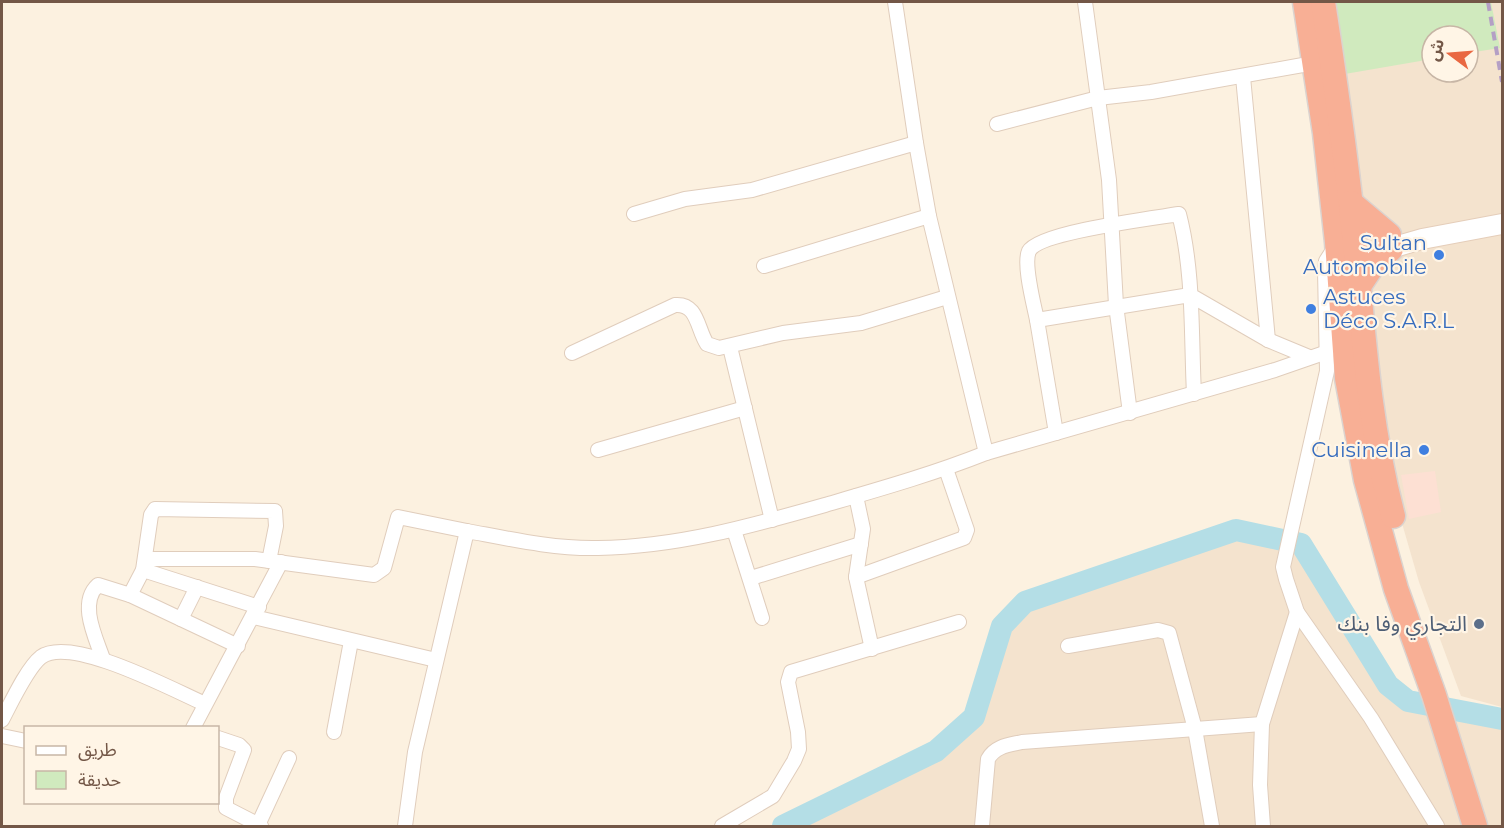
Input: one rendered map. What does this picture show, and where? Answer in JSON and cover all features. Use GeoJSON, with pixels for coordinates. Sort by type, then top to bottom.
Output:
{"type":"FeatureCollection","features":[{"type":"Feature","properties":{"kind":"highway"},"geometry":{"type":"LineString","coordinates":[[1305,2],[1343,251],[1347,378],[1366,480],[1396,589],[1468,754],[1491,826]]}},
{"type":"Feature","properties":{"kind":"highway"},"geometry":{"type":"LineString","coordinates":[[1323,2],[1351,203],[1343,251],[1357,289],[1367,388],[1383,477],[1443,700],[1448,740],[1475,826]]}},
{"type":"Feature","properties":{"kind":"highway"},"geometry":{"type":"LineString","coordinates":[[1351,203],[1390,242],[1357,289]]}},
{"type":"Feature","properties":{"kind":"street"},"geometry":{"type":"LineString","coordinates":[[895,2],[929,216],[986,453]]}},
{"type":"Feature","properties":{"kind":"street"},"geometry":{"type":"LineString","coordinates":[[1085,2],[1109,180],[1116,305],[1130,413]]}},
{"type":"Feature","properties":{"kind":"street"},"geometry":{"type":"LineString","coordinates":[[997,124],[1099,98],[1243,77],[1314,63]]}},
{"type":"Feature","properties":{"kind":"street"},"geometry":{"type":"LineString","coordinates":[[1243,77],[1268,340]]}},
{"type":"Feature","properties":{"kind":"street"},"geometry":{"type":"LineString","coordinates":[[634,214],[685,199],[752,190],[916,143]]}},
{"type":"Feature","properties":{"kind":"street"},"geometry":{"type":"LineString","coordinates":[[1056,434],[1029,270],[1029,252],[1043,240],[1110,225],[1179,214],[1185,236],[1190,295],[1194,394]]}},
{"type":"Feature","properties":{"kind":"street"},"geometry":{"type":"LineString","coordinates":[[764,266],[929,216]]}},
{"type":"Feature","properties":{"kind":"street"},"geometry":{"type":"LineString","coordinates":[[1437,826],[1371,718],[1297,612],[1283,567],[1327,371],[1325,270],[1343,251],[1503,224]]}},
{"type":"Feature","properties":{"kind":"street"},"geometry":{"type":"LineString","coordinates":[[1037,320],[1116,305],[1190,295],[1268,340],[1309,357]]}},
{"type":"Feature","properties":{"kind":"street"},"geometry":{"type":"LineString","coordinates":[[572,353],[675,305],[682,304],[692,310],[707,344],[719,348],[783,333],[861,323],[947,297]]}},
{"type":"Feature","properties":{"kind":"street"},"geometry":{"type":"LineString","coordinates":[[730,347],[772,520]]}},
{"type":"Feature","properties":{"kind":"street"},"geometry":{"type":"LineString","coordinates":[[144,564],[275,561],[374,575],[384,568],[398,518],[553,546],[598,548],[669,542],[734,530],[856,496],[946,469],[986,453],[1130,413],[1275,370],[1327,352]]}},
{"type":"Feature","properties":{"kind":"street"},"geometry":{"type":"LineString","coordinates":[[598,450],[746,408]]}},
{"type":"Feature","properties":{"kind":"street"},"geometry":{"type":"LineString","coordinates":[[856,577],[964,538],[967,530],[946,469]]}},
{"type":"Feature","properties":{"kind":"street"},"geometry":{"type":"LineString","coordinates":[[856,496],[863,529],[856,577],[872,649]]}},
{"type":"Feature","properties":{"kind":"street"},"geometry":{"type":"LineString","coordinates":[[130,595],[144,564],[153,510],[164,508],[275,511],[275,561],[256,612],[194,726]]}},
{"type":"Feature","properties":{"kind":"street"},"geometry":{"type":"LineString","coordinates":[[734,530],[762,618]]}},
{"type":"Feature","properties":{"kind":"street"},"geometry":{"type":"LineString","coordinates":[[405,826],[416,753],[467,531]]}},
{"type":"Feature","properties":{"kind":"street"},"geometry":{"type":"LineString","coordinates":[[751,578],[861,544]]}},
{"type":"Feature","properties":{"kind":"street"},"geometry":{"type":"LineString","coordinates":[[144,564],[256,612],[351,641],[436,660]]}},
{"type":"Feature","properties":{"kind":"street"},"geometry":{"type":"LineString","coordinates":[[103,659],[90,620],[88,603],[93,589],[98,585],[130,595],[238,646]]}},
{"type":"Feature","properties":{"kind":"street"},"geometry":{"type":"LineString","coordinates":[[181,619],[197,587]]}},
{"type":"Feature","properties":{"kind":"street"},"geometry":{"type":"LineString","coordinates":[[1263,826],[1260,785],[1262,724],[1297,612]]}},
{"type":"Feature","properties":{"kind":"street"},"geometry":{"type":"LineString","coordinates":[[722,826],[773,796],[794,761],[799,749],[788,682],[791,672],[959,622]]}},
{"type":"Feature","properties":{"kind":"street"},"geometry":{"type":"LineString","coordinates":[[1068,646],[1158,630],[1169,633],[1195,729],[1212,826]]}},
{"type":"Feature","properties":{"kind":"street"},"geometry":{"type":"LineString","coordinates":[[334,732],[351,641]]}},
{"type":"Feature","properties":{"kind":"street"},"geometry":{"type":"LineString","coordinates":[[2,720],[39,659],[50,652],[103,659],[205,704]]}},
{"type":"Feature","properties":{"kind":"street"},"geometry":{"type":"LineString","coordinates":[[982,826],[988,759],[992,751],[998,748],[1022,742],[1262,724]]}},
{"type":"Feature","properties":{"kind":"street"},"geometry":{"type":"LineString","coordinates":[[2,736],[24,741]]}},
{"type":"Feature","properties":{"kind":"street"},"geometry":{"type":"LineString","coordinates":[[219,738],[238,745],[244,750],[226,798],[226,808],[260,826],[289,758]]}},
{"type":"Feature","properties":{"kind":"shaded area"},"geometry":{"type":"Polygon","coordinates":[[[1326,2],[1502,2],[1502,707],[1461,696],[1419,582],[1388,475],[1326,2]]]}},
{"type":"Feature","properties":{"kind":"shaded area"},"geometry":{"type":"Polygon","coordinates":[[[1435,471],[1441,512],[1409,519],[1401,475],[1435,471]]]}},
{"type":"Feature","properties":{"kind":"shaded area"},"geometry":{"type":"Polygon","coordinates":[[[1236,538],[1296,551],[1382,690],[1405,709],[1502,728],[1502,826],[797,826],[939,759],[981,723],[1010,631],[1029,609],[1236,538]]]}},
{"type":"Feature","properties":{"kind":"green space"},"geometry":{"type":"Polygon","coordinates":[[[1326,2],[1491,2],[1500,48],[1480,51],[1480,24],[1420,24],[1420,61],[1339,75],[1326,2]]]}},
{"type":"Feature","properties":{"kind":"waterway"},"geometry":{"type":"LineString","coordinates":[[783,826],[936,751],[974,717],[1002,626],[1025,602],[1236,530],[1301,544],[1388,685],[1408,701],[1502,719]]}},
{"type":"Feature","properties":{"kind":"railway"},"geometry":{"type":"LineString","coordinates":[[1488,2],[1502,82]]}},
{"type":"Feature","properties":{"kind":"place","name":"Sultan Automobile"},"geometry":{"type":"Point","coordinates":[1439,255]}},
{"type":"Feature","properties":{"kind":"place","name":"Astuces Déco S.A.R.L"},"geometry":{"type":"Point","coordinates":[1311,309]}},
{"type":"Feature","properties":{"kind":"place","name":"Cuisinella"},"geometry":{"type":"Point","coordinates":[1424,450]}},
{"type":"Feature","properties":{"kind":"place","name":"التجاري وفا بنك"},"geometry":{"type":"Point","coordinates":[1479,624]}}]}
